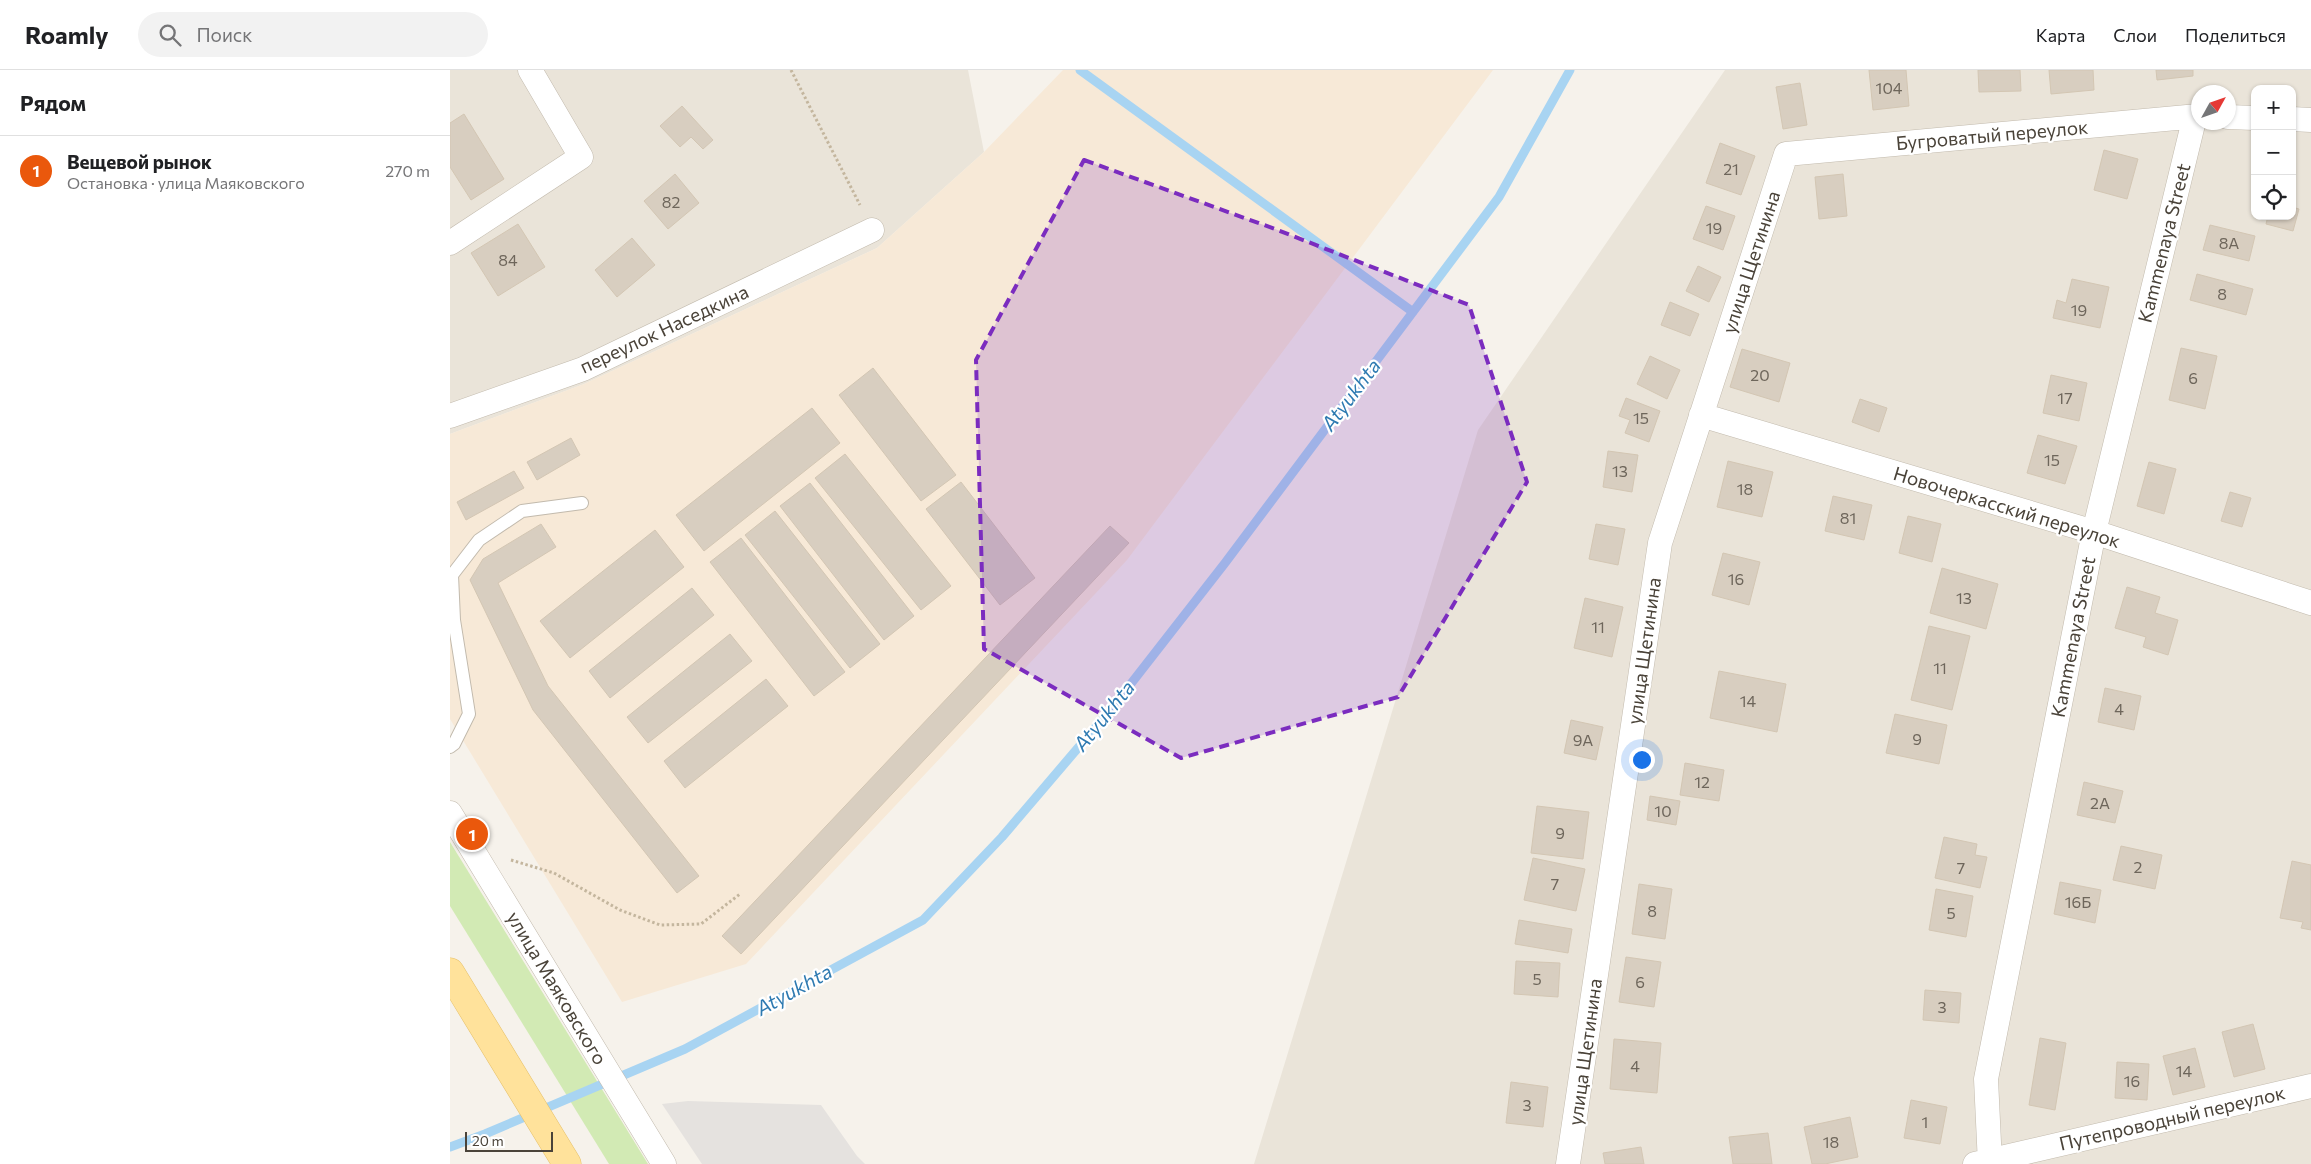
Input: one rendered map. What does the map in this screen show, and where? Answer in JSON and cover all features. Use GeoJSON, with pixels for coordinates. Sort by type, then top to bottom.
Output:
{"type":"FeatureCollection","features":[{"type":"Feature","properties":{"kind":"main road"},"geometry":{"type":"LineString","coordinates":[[450,972],[567,1164]]}},
{"type":"Feature","properties":{"kind":"street"},"geometry":{"type":"LineString","coordinates":[[450,243],[581,157],[530,70]]}},
{"type":"Feature","properties":{"kind":"street","name":"Бугроватый переулок"},"geometry":{"type":"LineString","coordinates":[[1786,154],[2191,117]]}},
{"type":"Feature","properties":{"kind":"street"},"geometry":{"type":"LineString","coordinates":[[2236,117],[2251,118]]}},
{"type":"Feature","properties":{"kind":"street"},"geometry":{"type":"LineString","coordinates":[[2296,119],[2311,120]]}},
{"type":"Feature","properties":{"kind":"street","name":"Kammenaya Street"},"geometry":{"type":"LineString","coordinates":[[1984,1163],[1986,1078],[2094,532],[2194,130]]}},
{"type":"Feature","properties":{"kind":"street","name":"улица Щетинина"},"geometry":{"type":"LineString","coordinates":[[1568,1164],[1660,544],[1786,154]]}},
{"type":"Feature","properties":{"kind":"street","name":"переулок Наседкина"},"geometry":{"type":"LineString","coordinates":[[450,416],[583,369],[872,230]]}},
{"type":"Feature","properties":{"kind":"street","name":"Новочеркасский переулок"},"geometry":{"type":"LineString","coordinates":[[1701,415],[2094,532],[2311,603]]}},
{"type":"Feature","properties":{"kind":"street","name":"улица Маяковского"},"geometry":{"type":"LineString","coordinates":[[450,812],[660,1157]]}},
{"type":"Feature","properties":{"kind":"street","name":"Путепроводный переулок"},"geometry":{"type":"LineString","coordinates":[[1984,1163],[2311,1086]]}},
{"type":"Feature","properties":{"kind":"lane"},"geometry":{"type":"LineString","coordinates":[[450,747],[454,744],[469,714],[454,620],[452,575],[479,540],[522,511],[582,503]]}},
{"type":"Feature","properties":{"kind":"path"},"geometry":{"type":"LineString","coordinates":[[791,70],[872,230]]}},
{"type":"Feature","properties":{"kind":"path"},"geometry":{"type":"LineString","coordinates":[[475,853],[516,861],[554,873],[620,910],[660,925],[701,924],[740,894]]}},
{"type":"Feature","properties":{"kind":"highlighted area"},"geometry":{"type":"Polygon","coordinates":[[[1084,160],[1275,229],[1469,305],[1527,482],[1398,697],[1181,758],[984,649],[976,360],[1084,160]]]}},
{"type":"Feature","properties":{"kind":"shaded area"},"geometry":{"type":"Polygon","coordinates":[[[450,70],[968,70],[984,152],[877,248],[584,384],[450,434],[450,70]]]}},
{"type":"Feature","properties":{"kind":"shaded area"},"geometry":{"type":"Polygon","coordinates":[[[1063,70],[1493,70],[1127,560],[746,964],[622,1002],[450,719],[450,434],[584,384],[877,248],[984,152],[1063,70]]]}},
{"type":"Feature","properties":{"kind":"shaded area"},"geometry":{"type":"Polygon","coordinates":[[[1725,70],[2311,70],[2311,1164],[1254,1164],[1478,430],[1725,70]]]}},
{"type":"Feature","properties":{"kind":"shaded area"},"geometry":{"type":"Polygon","coordinates":[[[688,1101],[821,1105],[857,1156],[865,1164],[702,1164],[662,1104],[688,1101]]]}},
{"type":"Feature","properties":{"kind":"green space"},"geometry":{"type":"Polygon","coordinates":[[[450,842],[648,1164],[609,1164],[450,906],[450,842]]]}},
{"type":"Feature","properties":{"kind":"building"},"geometry":{"type":"Polygon","coordinates":[[[1869,70],[1906,70],[1909,106],[1873,110],[1869,70]]]}},
{"type":"Feature","properties":{"kind":"building"},"geometry":{"type":"Polygon","coordinates":[[[1978,70],[2020,70],[2021,91],[1979,92],[1978,70]]]}},
{"type":"Feature","properties":{"kind":"building"},"geometry":{"type":"Polygon","coordinates":[[[2049,70],[2093,70],[2094,90],[2051,94],[2049,70]]]}},
{"type":"Feature","properties":{"kind":"building"},"geometry":{"type":"Polygon","coordinates":[[[2156,70],[2193,70],[2193,76],[2157,80],[2156,70]]]}},
{"type":"Feature","properties":{"kind":"building"},"geometry":{"type":"Polygon","coordinates":[[[1800,83],[1807,125],[1783,129],[1776,87],[1800,83]]]}},
{"type":"Feature","properties":{"kind":"building"},"geometry":{"type":"Polygon","coordinates":[[[682,106],[713,140],[703,149],[691,137],[680,147],[660,126],[682,106]]]}},
{"type":"Feature","properties":{"kind":"building"},"geometry":{"type":"Polygon","coordinates":[[[464,114],[504,179],[471,200],[450,167],[450,123],[464,114]]]}},
{"type":"Feature","properties":{"kind":"building"},"geometry":{"type":"Polygon","coordinates":[[[1720,143],[1755,156],[1741,195],[1706,183],[1720,143]]]}},
{"type":"Feature","properties":{"kind":"building"},"geometry":{"type":"Polygon","coordinates":[[[2104,150],[2138,159],[2127,199],[2094,190],[2104,150]]]}},
{"type":"Feature","properties":{"kind":"building"},"geometry":{"type":"Polygon","coordinates":[[[675,174],[699,203],[668,229],[644,201],[675,174]]]}},
{"type":"Feature","properties":{"kind":"building"},"geometry":{"type":"Polygon","coordinates":[[[1843,174],[1847,216],[1819,219],[1815,177],[1843,174]]]}},
{"type":"Feature","properties":{"kind":"building"},"geometry":{"type":"Polygon","coordinates":[[[1706,206],[1735,216],[1723,250],[1693,239],[1706,206]]]}},
{"type":"Feature","properties":{"kind":"building"},"geometry":{"type":"Polygon","coordinates":[[[2296,208],[2299,209],[2296,220],[2296,208]]]}},
{"type":"Feature","properties":{"kind":"building"},"geometry":{"type":"Polygon","coordinates":[[[2267,220],[2296,220],[2293,231],[2266,224],[2267,220]]]}},
{"type":"Feature","properties":{"kind":"building"},"geometry":{"type":"Polygon","coordinates":[[[518,224],[545,267],[498,296],[471,253],[518,224]]]}},
{"type":"Feature","properties":{"kind":"building"},"geometry":{"type":"Polygon","coordinates":[[[2210,225],[2255,236],[2249,261],[2203,250],[2210,225]]]}},
{"type":"Feature","properties":{"kind":"building"},"geometry":{"type":"Polygon","coordinates":[[[632,238],[655,265],[617,297],[595,270],[632,238]]]}},
{"type":"Feature","properties":{"kind":"building"},"geometry":{"type":"Polygon","coordinates":[[[1698,266],[1721,277],[1709,302],[1686,291],[1698,266]]]}},
{"type":"Feature","properties":{"kind":"building"},"geometry":{"type":"Polygon","coordinates":[[[2197,274],[2253,289],[2246,315],[2190,300],[2197,274]]]}},
{"type":"Feature","properties":{"kind":"building"},"geometry":{"type":"Polygon","coordinates":[[[2072,279],[2109,287],[2100,328],[2053,318],[2057,300],[2066,303],[2072,279]]]}},
{"type":"Feature","properties":{"kind":"building"},"geometry":{"type":"Polygon","coordinates":[[[1670,302],[1699,314],[1690,336],[1661,325],[1670,302]]]}},
{"type":"Feature","properties":{"kind":"building"},"geometry":{"type":"Polygon","coordinates":[[[2181,348],[2217,356],[2205,409],[2169,400],[2181,348]]]}},
{"type":"Feature","properties":{"kind":"building"},"geometry":{"type":"Polygon","coordinates":[[[1742,349],[1790,363],[1779,402],[1730,387],[1742,349]]]}},
{"type":"Feature","properties":{"kind":"building"},"geometry":{"type":"Polygon","coordinates":[[[1650,356],[1680,370],[1667,399],[1637,384],[1650,356]]]}},
{"type":"Feature","properties":{"kind":"building"},"geometry":{"type":"Polygon","coordinates":[[[873,368],[956,475],[921,501],[839,395],[873,368]]]}},
{"type":"Feature","properties":{"kind":"building"},"geometry":{"type":"Polygon","coordinates":[[[2051,375],[2087,383],[2079,421],[2043,413],[2051,375]]]}},
{"type":"Feature","properties":{"kind":"building"},"geometry":{"type":"Polygon","coordinates":[[[1626,398],[1660,411],[1649,442],[1625,433],[1630,420],[1619,416],[1626,398]]]}},
{"type":"Feature","properties":{"kind":"building"},"geometry":{"type":"Polygon","coordinates":[[[1860,399],[1887,408],[1879,432],[1852,422],[1860,399]]]}},
{"type":"Feature","properties":{"kind":"building"},"geometry":{"type":"Polygon","coordinates":[[[812,408],[840,443],[704,551],[676,515],[812,408]]]}},
{"type":"Feature","properties":{"kind":"building"},"geometry":{"type":"Polygon","coordinates":[[[2038,435],[2077,446],[2065,484],[2027,473],[2038,435]]]}},
{"type":"Feature","properties":{"kind":"building"},"geometry":{"type":"Polygon","coordinates":[[[571,438],[580,455],[537,480],[527,462],[571,438]]]}},
{"type":"Feature","properties":{"kind":"building"},"geometry":{"type":"Polygon","coordinates":[[[1608,451],[1638,455],[1632,492],[1603,487],[1608,451]]]}},
{"type":"Feature","properties":{"kind":"building"},"geometry":{"type":"Polygon","coordinates":[[[845,454],[951,586],[921,610],[815,478],[845,454]]]}},
{"type":"Feature","properties":{"kind":"building"},"geometry":{"type":"Polygon","coordinates":[[[1728,461],[1773,472],[1762,517],[1717,507],[1728,461]]]}},
{"type":"Feature","properties":{"kind":"building"},"geometry":{"type":"Polygon","coordinates":[[[2149,462],[2176,469],[2164,514],[2137,506],[2149,462]]]}},
{"type":"Feature","properties":{"kind":"building"},"geometry":{"type":"Polygon","coordinates":[[[514,471],[524,488],[466,520],[457,502],[514,471]]]}},
{"type":"Feature","properties":{"kind":"building"},"geometry":{"type":"Polygon","coordinates":[[[961,482],[1035,578],[1000,605],[926,509],[961,482]]]}},
{"type":"Feature","properties":{"kind":"building"},"geometry":{"type":"Polygon","coordinates":[[[810,483],[914,616],[884,640],[780,506],[810,483]]]}},
{"type":"Feature","properties":{"kind":"building"},"geometry":{"type":"Polygon","coordinates":[[[2230,492],[2251,498],[2242,527],[2221,521],[2230,492]]]}},
{"type":"Feature","properties":{"kind":"building"},"geometry":{"type":"Polygon","coordinates":[[[1833,496],[1872,505],[1864,540],[1825,531],[1833,496]]]}},
{"type":"Feature","properties":{"kind":"building"},"geometry":{"type":"Polygon","coordinates":[[[775,511],[880,644],[850,668],[745,535],[775,511]]]}},
{"type":"Feature","properties":{"kind":"building"},"geometry":{"type":"Polygon","coordinates":[[[1908,516],[1941,524],[1932,562],[1899,553],[1908,516]]]}},
{"type":"Feature","properties":{"kind":"building"},"geometry":{"type":"Polygon","coordinates":[[[541,524],[556,547],[498,583],[548,686],[699,876],[677,893],[533,710],[470,580],[483,559],[541,524]]]}},
{"type":"Feature","properties":{"kind":"building"},"geometry":{"type":"Polygon","coordinates":[[[1596,524],[1625,529],[1618,565],[1589,559],[1596,524]]]}},
{"type":"Feature","properties":{"kind":"building"},"geometry":{"type":"Polygon","coordinates":[[[1110,526],[1129,543],[741,954],[722,936],[1110,526]]]}},
{"type":"Feature","properties":{"kind":"building"},"geometry":{"type":"Polygon","coordinates":[[[655,530],[684,567],[570,658],[540,621],[655,530]]]}},
{"type":"Feature","properties":{"kind":"building"},"geometry":{"type":"Polygon","coordinates":[[[741,538],[845,672],[814,696],[710,562],[741,538]]]}},
{"type":"Feature","properties":{"kind":"building"},"geometry":{"type":"Polygon","coordinates":[[[1723,553],[1760,562],[1749,605],[1712,595],[1723,553]]]}},
{"type":"Feature","properties":{"kind":"building"},"geometry":{"type":"Polygon","coordinates":[[[1942,568],[1998,584],[1986,629],[1930,613],[1942,568]]]}},
{"type":"Feature","properties":{"kind":"building"},"geometry":{"type":"Polygon","coordinates":[[[2127,587],[2160,597],[2155,613],[2178,620],[2168,655],[2143,647],[2146,637],[2115,628],[2127,587]]]}},
{"type":"Feature","properties":{"kind":"building"},"geometry":{"type":"Polygon","coordinates":[[[692,588],[714,615],[610,698],[589,671],[692,588]]]}},
{"type":"Feature","properties":{"kind":"building"},"geometry":{"type":"Polygon","coordinates":[[[1585,598],[1623,607],[1612,657],[1574,648],[1585,598]]]}},
{"type":"Feature","properties":{"kind":"building"},"geometry":{"type":"Polygon","coordinates":[[[1929,626],[1970,636],[1952,710],[1911,700],[1929,626]]]}},
{"type":"Feature","properties":{"kind":"building"},"geometry":{"type":"Polygon","coordinates":[[[730,634],[752,661],[648,743],[627,717],[730,634]]]}},
{"type":"Feature","properties":{"kind":"building"},"geometry":{"type":"Polygon","coordinates":[[[1719,671],[1786,684],[1777,732],[1710,718],[1719,671]]]}},
{"type":"Feature","properties":{"kind":"building"},"geometry":{"type":"Polygon","coordinates":[[[766,679],[788,706],[685,788],[664,761],[766,679]]]}},
{"type":"Feature","properties":{"kind":"building"},"geometry":{"type":"Polygon","coordinates":[[[2105,688],[2141,696],[2134,730],[2098,722],[2105,688]]]}},
{"type":"Feature","properties":{"kind":"building"},"geometry":{"type":"Polygon","coordinates":[[[1895,714],[1947,725],[1939,764],[1886,753],[1895,714]]]}},
{"type":"Feature","properties":{"kind":"building"},"geometry":{"type":"Polygon","coordinates":[[[1571,720],[1603,727],[1596,760],[1564,753],[1571,720]]]}},
{"type":"Feature","properties":{"kind":"building"},"geometry":{"type":"Polygon","coordinates":[[[1685,763],[1724,770],[1719,801],[1680,795],[1685,763]]]}},
{"type":"Feature","properties":{"kind":"building"},"geometry":{"type":"Polygon","coordinates":[[[2084,782],[2123,791],[2115,823],[2077,815],[2084,782]]]}},
{"type":"Feature","properties":{"kind":"building"},"geometry":{"type":"Polygon","coordinates":[[[1650,796],[1680,801],[1676,825],[1647,820],[1650,796]]]}},
{"type":"Feature","properties":{"kind":"building"},"geometry":{"type":"Polygon","coordinates":[[[1537,806],[1589,812],[1583,859],[1531,853],[1537,806]]]}},
{"type":"Feature","properties":{"kind":"building"},"geometry":{"type":"Polygon","coordinates":[[[1944,837],[1977,844],[1975,855],[1987,857],[1980,888],[1935,878],[1944,837]]]}},
{"type":"Feature","properties":{"kind":"building"},"geometry":{"type":"Polygon","coordinates":[[[2121,846],[2162,855],[2155,889],[2113,880],[2121,846]]]}},
{"type":"Feature","properties":{"kind":"building"},"geometry":{"type":"Polygon","coordinates":[[[1533,858],[1585,869],[1576,911],[1524,900],[1533,858]]]}},
{"type":"Feature","properties":{"kind":"building"},"geometry":{"type":"Polygon","coordinates":[[[2292,861],[2311,865],[2311,930],[2301,928],[2303,922],[2280,918],[2292,861]]]}},
{"type":"Feature","properties":{"kind":"building"},"geometry":{"type":"Polygon","coordinates":[[[2060,882],[2101,890],[2095,923],[2054,914],[2060,882]]]}},
{"type":"Feature","properties":{"kind":"building"},"geometry":{"type":"Polygon","coordinates":[[[1639,884],[1672,889],[1665,939],[1632,934],[1639,884]]]}},
{"type":"Feature","properties":{"kind":"building"},"geometry":{"type":"Polygon","coordinates":[[[1936,889],[1973,896],[1966,937],[1929,930],[1936,889]]]}},
{"type":"Feature","properties":{"kind":"building"},"geometry":{"type":"Polygon","coordinates":[[[1519,920],[1572,929],[1568,953],[1515,944],[1519,920]]]}},
{"type":"Feature","properties":{"kind":"building"},"geometry":{"type":"Polygon","coordinates":[[[1626,957],[1661,962],[1654,1007],[1619,1002],[1626,957]]]}},
{"type":"Feature","properties":{"kind":"building"},"geometry":{"type":"Polygon","coordinates":[[[1516,961],[1560,963],[1558,997],[1514,994],[1516,961]]]}},
{"type":"Feature","properties":{"kind":"building"},"geometry":{"type":"Polygon","coordinates":[[[1925,990],[1961,993],[1959,1023],[1923,1020],[1925,990]]]}},
{"type":"Feature","properties":{"kind":"building"},"geometry":{"type":"Polygon","coordinates":[[[2253,1024],[2265,1069],[2234,1077],[2222,1032],[2253,1024]]]}},
{"type":"Feature","properties":{"kind":"building"},"geometry":{"type":"Polygon","coordinates":[[[2040,1038],[2066,1043],[2055,1110],[2029,1105],[2040,1038]]]}},
{"type":"Feature","properties":{"kind":"building"},"geometry":{"type":"Polygon","coordinates":[[[1614,1039],[1661,1043],[1657,1093],[1610,1089],[1614,1039]]]}},
{"type":"Feature","properties":{"kind":"building"},"geometry":{"type":"Polygon","coordinates":[[[2195,1048],[2205,1087],[2173,1095],[2163,1056],[2195,1048]]]}},
{"type":"Feature","properties":{"kind":"building"},"geometry":{"type":"Polygon","coordinates":[[[2117,1062],[2149,1064],[2147,1100],[2115,1098],[2117,1062]]]}},
{"type":"Feature","properties":{"kind":"building"},"geometry":{"type":"Polygon","coordinates":[[[1511,1082],[1548,1087],[1543,1127],[1506,1123],[1511,1082]]]}},
{"type":"Feature","properties":{"kind":"building"},"geometry":{"type":"Polygon","coordinates":[[[1911,1100],[1947,1107],[1940,1144],[1904,1138],[1911,1100]]]}},
{"type":"Feature","properties":{"kind":"building"},"geometry":{"type":"Polygon","coordinates":[[[1850,1117],[1858,1157],[1825,1164],[1812,1164],[1804,1127],[1850,1117]]]}},
{"type":"Feature","properties":{"kind":"building"},"geometry":{"type":"Polygon","coordinates":[[[1768,1133],[1772,1164],[1733,1164],[1729,1137],[1768,1133]]]}},
{"type":"Feature","properties":{"kind":"building"},"geometry":{"type":"Polygon","coordinates":[[[1641,1147],[1644,1164],[1605,1164],[1603,1153],[1641,1147]]]}},
{"type":"Feature","properties":{"kind":"waterway"},"geometry":{"type":"LineString","coordinates":[[1080,70],[1413,312]]}},
{"type":"Feature","properties":{"kind":"waterway","name":"Atyukhta"},"geometry":{"type":"LineString","coordinates":[[450,1147],[685,1049],[923,920],[1002,837],[1112,708],[1225,563],[1499,197],[1570,70]]}},
{"type":"Feature","properties":{"kind":"place","name":"Вещевой рынок"},"geometry":{"type":"Point","coordinates":[472,834]}}]}
